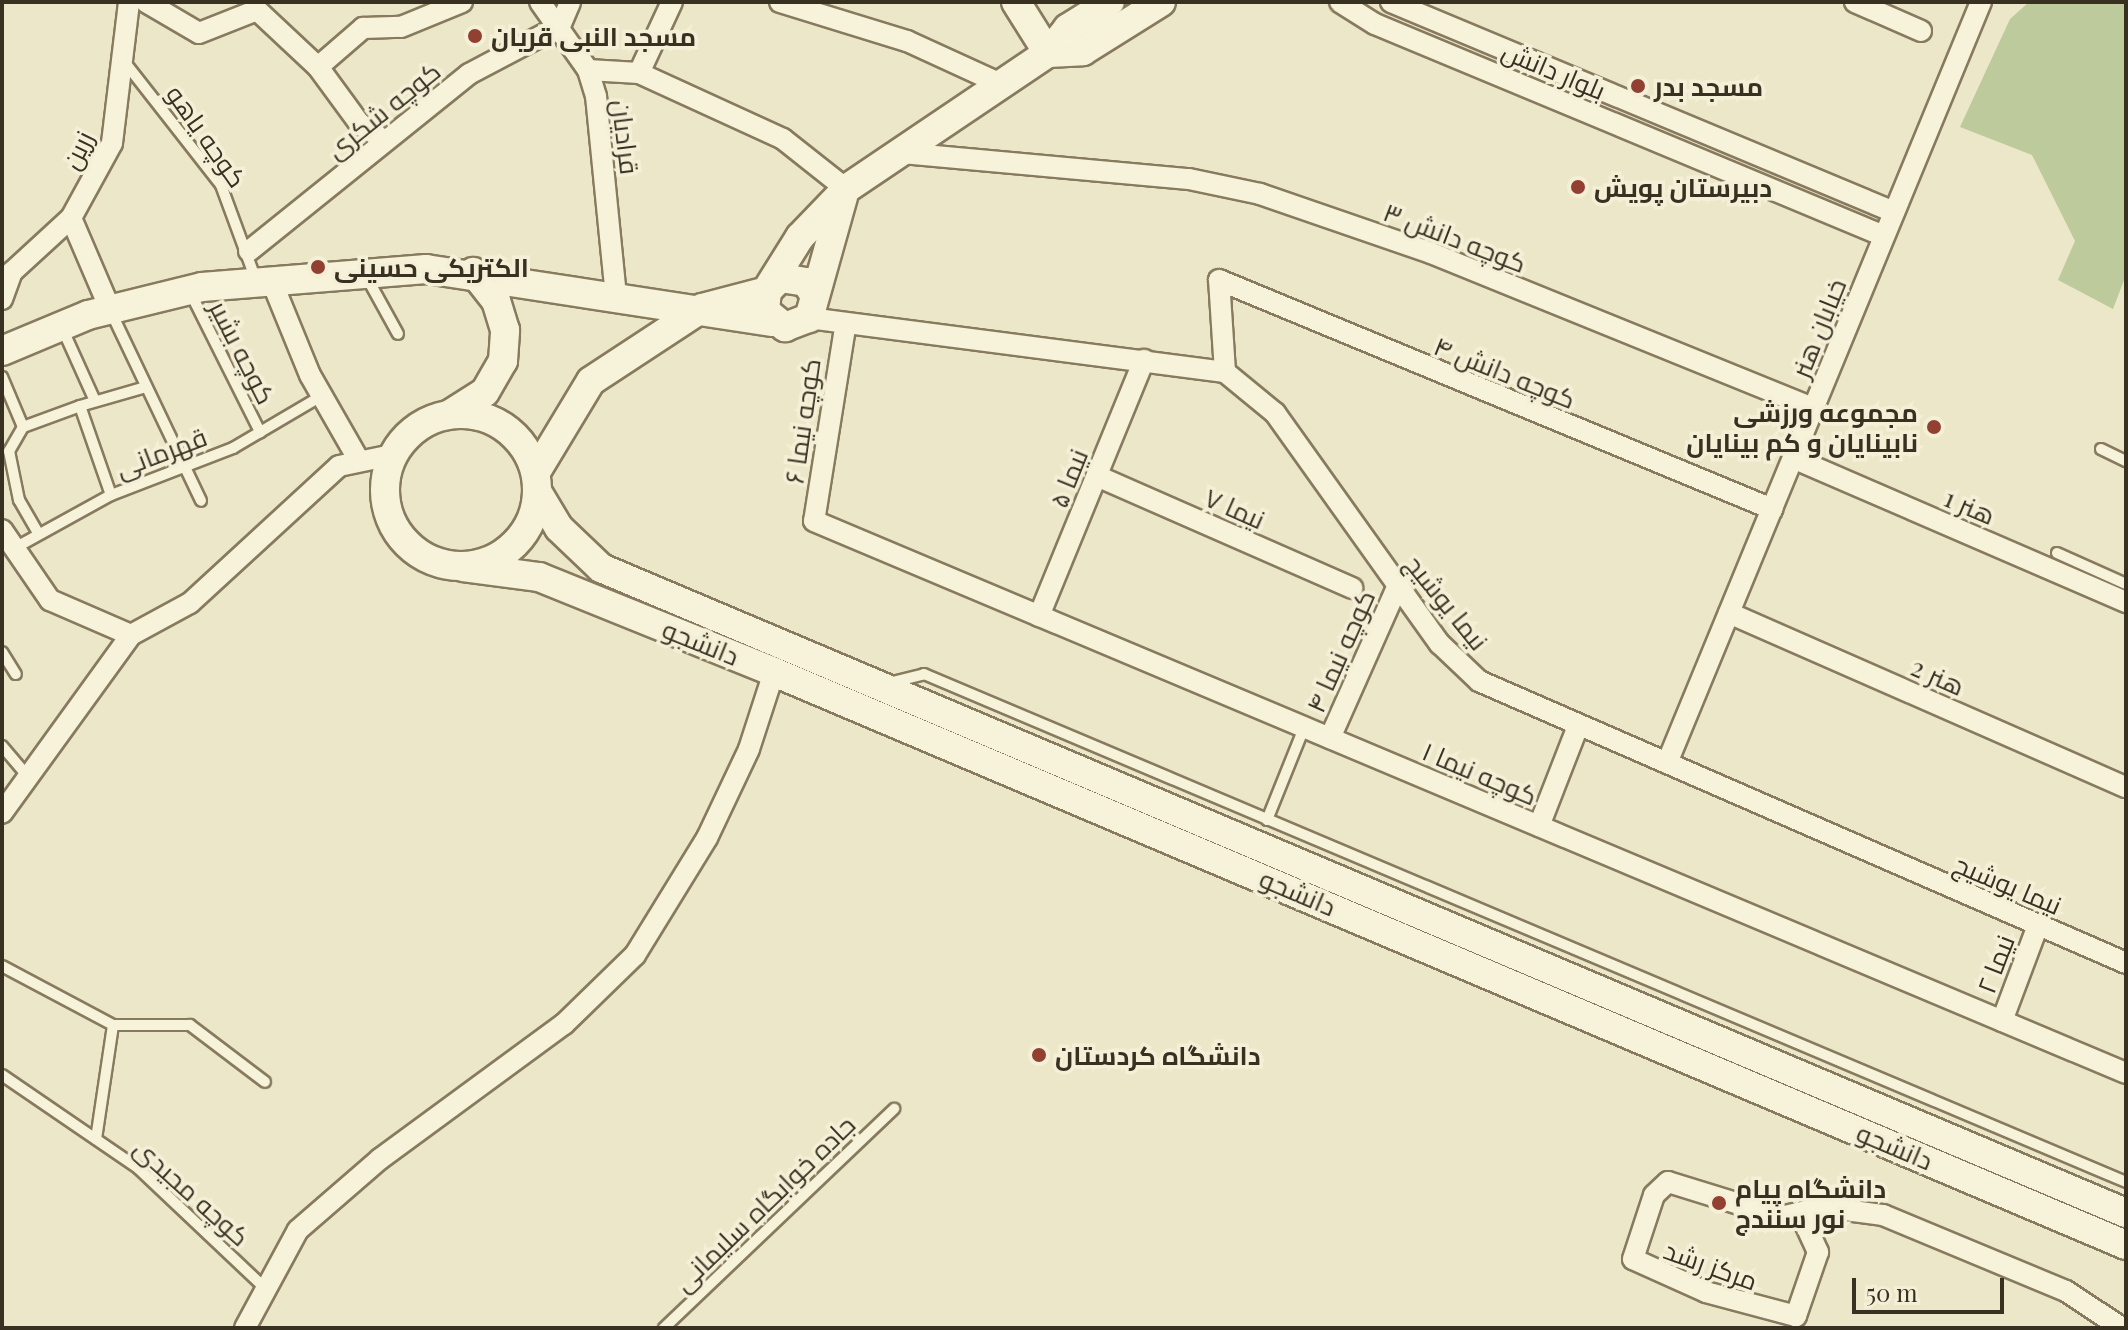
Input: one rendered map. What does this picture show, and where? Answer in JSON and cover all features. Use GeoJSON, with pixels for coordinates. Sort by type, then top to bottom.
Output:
{"type":"FeatureCollection","features":[{"type":"Feature","properties":{"kind":"street","name":"زرین"},"geometry":{"type":"LineString","coordinates":[[7,266],[71,218],[112,143],[127,65],[129,2]]}},
{"type":"Feature","properties":{"kind":"street"},"geometry":{"type":"LineString","coordinates":[[146,2],[199,33],[257,10],[318,67],[350,113],[383,140]]}},
{"type":"Feature","properties":{"kind":"street"},"geometry":{"type":"LineString","coordinates":[[318,67],[363,28],[401,27],[462,2]]}},
{"type":"Feature","properties":{"kind":"street","name":"قرادیان"},"geometry":{"type":"LineString","coordinates":[[540,2],[560,26],[588,70],[602,124],[616,295]]}},
{"type":"Feature","properties":{"kind":"street"},"geometry":{"type":"LineString","coordinates":[[560,26],[570,2]]}},
{"type":"Feature","properties":{"kind":"street"},"geometry":{"type":"LineString","coordinates":[[639,73],[672,2]]}},
{"type":"Feature","properties":{"kind":"street"},"geometry":{"type":"LineString","coordinates":[[780,2],[907,41],[1001,84]]}},
{"type":"Feature","properties":{"kind":"street"},"geometry":{"type":"LineString","coordinates":[[1016,2],[1048,53]]}},
{"type":"Feature","properties":{"kind":"street"},"geometry":{"type":"LineString","coordinates":[[773,322],[765,311],[768,288],[800,237],[846,189],[1048,53],[1068,28],[1110,2]]}},
{"type":"Feature","properties":{"kind":"street"},"geometry":{"type":"LineString","coordinates":[[1048,53],[1083,51],[1161,2]]}},
{"type":"Feature","properties":{"kind":"street","name":"بلوار دانش"},"geometry":{"type":"LineString","coordinates":[[1340,2],[1375,24],[1884,236]]}},
{"type":"Feature","properties":{"kind":"street"},"geometry":{"type":"LineString","coordinates":[[1375,24],[1384,2]]}},
{"type":"Feature","properties":{"kind":"street","name":"بلوار دانش"},"geometry":{"type":"LineString","coordinates":[[1391,2],[1894,212]]}},
{"type":"Feature","properties":{"kind":"street"},"geometry":{"type":"LineString","coordinates":[[1855,2],[1921,31]]}},
{"type":"Feature","properties":{"kind":"street","name":"خیابان هنر"},"geometry":{"type":"LineString","coordinates":[[1667,763],[1981,2]]}},
{"type":"Feature","properties":{"kind":"street"},"geometry":{"type":"LineString","coordinates":[[1972,23],[1994,2]]}},
{"type":"Feature","properties":{"kind":"street","name":"کوچه شکری"},"geometry":{"type":"LineString","coordinates":[[249,251],[383,140],[469,74],[560,26]]}},
{"type":"Feature","properties":{"kind":"street"},"geometry":{"type":"LineString","coordinates":[[588,70],[639,73],[783,139],[846,189]]}},
{"type":"Feature","properties":{"kind":"street","name":"کوچه دانش ۳"},"geometry":{"type":"LineString","coordinates":[[902,153],[1063,170],[1189,179],[1260,194],[1431,253],[1813,408]]}},
{"type":"Feature","properties":{"kind":"street"},"geometry":{"type":"LineString","coordinates":[[2,353],[110,309],[189,290],[365,274],[473,272],[702,308],[785,327],[811,306],[846,189]]}},
{"type":"Feature","properties":{"kind":"street"},"geometry":{"type":"LineString","coordinates":[[71,218],[110,309]]}},
{"type":"Feature","properties":{"kind":"street"},"geometry":{"type":"LineString","coordinates":[[2,299],[7,266]]}},
{"type":"Feature","properties":{"kind":"street"},"geometry":{"type":"LineString","coordinates":[[473,272],[501,316],[503,361],[485,392],[450,414],[427,421],[392,455],[384,480],[396,531],[413,551],[463,567],[486,563],[522,537],[537,483],[591,381],[702,308],[793,277],[811,306],[845,328],[1144,360],[1225,372]]}},
{"type":"Feature","properties":{"kind":"street","name":"کوچه دانش ۴"},"geometry":{"type":"LineString","coordinates":[[1225,372],[1219,280],[1772,509]]}},
{"type":"Feature","properties":{"kind":"street"},"geometry":{"type":"LineString","coordinates":[[264,282],[357,457]]}},
{"type":"Feature","properties":{"kind":"street","name":"کوچه نیما ۶"},"geometry":{"type":"LineString","coordinates":[[814,521],[845,328]]}},
{"type":"Feature","properties":{"kind":"street","name":"نیما ۵"},"geometry":{"type":"LineString","coordinates":[[1039,616],[1144,360]]}},
{"type":"Feature","properties":{"kind":"street","name":"نیما یوشیج"},"geometry":{"type":"LineString","coordinates":[[1225,372],[1281,421],[1440,644],[1479,681],[2126,963]]}},
{"type":"Feature","properties":{"kind":"street"},"geometry":{"type":"LineString","coordinates":[[450,414],[473,415],[513,434],[537,483]]}},
{"type":"Feature","properties":{"kind":"street"},"geometry":{"type":"LineString","coordinates":[[2,813],[131,635],[190,603],[357,457],[392,455]]}},
{"type":"Feature","properties":{"kind":"street","name":"هنر 1"},"geometry":{"type":"LineString","coordinates":[[1793,458],[2126,602]]}},
{"type":"Feature","properties":{"kind":"street","name":"نیما ۷"},"geometry":{"type":"LineString","coordinates":[[1097,476],[1352,588]]}},
{"type":"Feature","properties":{"kind":"street","name":"دانشجو"},"geometry":{"type":"LineString","coordinates":[[537,483],[559,528],[601,568],[2126,1213]]}},
{"type":"Feature","properties":{"kind":"street","name":"کوچه نیما ۱"},"geometry":{"type":"LineString","coordinates":[[814,521],[2126,1073]]}},
{"type":"Feature","properties":{"kind":"street"},"geometry":{"type":"LineString","coordinates":[[2,530],[50,600],[131,635]]}},
{"type":"Feature","properties":{"kind":"street","name":"دانشجو"},"geometry":{"type":"LineString","coordinates":[[463,567],[539,577],[774,672],[2126,1245]]}},
{"type":"Feature","properties":{"kind":"street","name":"کوچه نیما ۴"},"geometry":{"type":"LineString","coordinates":[[1330,738],[1398,585]]}},
{"type":"Feature","properties":{"kind":"street","name":"هنر 2"},"geometry":{"type":"LineString","coordinates":[[1729,613],[2126,787]]}},
{"type":"Feature","properties":{"kind":"street"},"geometry":{"type":"LineString","coordinates":[[245,1328],[269,1292],[298,1230],[380,1159],[564,1024],[635,955],[707,838],[749,749],[774,672]]}},
{"type":"Feature","properties":{"kind":"street"},"geometry":{"type":"LineString","coordinates":[[1539,826],[1578,726]]}},
{"type":"Feature","properties":{"kind":"street","name":"نیما ۲"},"geometry":{"type":"LineString","coordinates":[[2002,1021],[2038,925]]}},
{"type":"Feature","properties":{"kind":"street","name":"مرکز رشد"},"geometry":{"type":"LineString","coordinates":[[1801,1215],[1818,1252],[1796,1316],[1706,1292],[1633,1259],[1654,1195],[1668,1182],[1781,1217],[1849,1209],[1911,1224],[2066,1291],[2122,1328]]}},
{"type":"Feature","properties":{"kind":"lane","name":"کوچه یاهو"},"geometry":{"type":"LineString","coordinates":[[127,65],[221,185],[264,282]]}},
{"type":"Feature","properties":{"kind":"lane"},"geometry":{"type":"LineString","coordinates":[[365,274],[398,334]]}},
{"type":"Feature","properties":{"kind":"lane","name":"کوچه بشیر"},"geometry":{"type":"LineString","coordinates":[[189,290],[260,432]]}},
{"type":"Feature","properties":{"kind":"lane"},"geometry":{"type":"LineString","coordinates":[[110,309],[201,501]]}},
{"type":"Feature","properties":{"kind":"lane"},"geometry":{"type":"LineString","coordinates":[[62,326],[95,401]]}},
{"type":"Feature","properties":{"kind":"lane"},"geometry":{"type":"LineString","coordinates":[[2,353],[23,427]]}},
{"type":"Feature","properties":{"kind":"lane"},"geometry":{"type":"LineString","coordinates":[[39,534],[19,500],[9,451],[23,427],[95,401],[146,387]]}},
{"type":"Feature","properties":{"kind":"lane","name":"قهرمانی"},"geometry":{"type":"LineString","coordinates":[[13,549],[111,495],[260,432],[323,395]]}},
{"type":"Feature","properties":{"kind":"lane"},"geometry":{"type":"LineString","coordinates":[[80,406],[111,495]]}},
{"type":"Feature","properties":{"kind":"lane"},"geometry":{"type":"LineString","coordinates":[[2101,449],[2126,461]]}},
{"type":"Feature","properties":{"kind":"lane"},"geometry":{"type":"LineString","coordinates":[[2057,553],[2126,584]]}},
{"type":"Feature","properties":{"kind":"lane"},"geometry":{"type":"LineString","coordinates":[[2,652],[16,674]]}},
{"type":"Feature","properties":{"kind":"lane"},"geometry":{"type":"LineString","coordinates":[[884,686],[924,674],[2126,1182]]}},
{"type":"Feature","properties":{"kind":"lane","name":"کوچه نیما ۴"},"geometry":{"type":"LineString","coordinates":[[1267,820],[1304,728]]}},
{"type":"Feature","properties":{"kind":"lane"},"geometry":{"type":"LineString","coordinates":[[2,746],[29,778]]}},
{"type":"Feature","properties":{"kind":"lane"},"geometry":{"type":"LineString","coordinates":[[2,966],[113,1025],[190,1025],[265,1082]]}},
{"type":"Feature","properties":{"kind":"lane"},"geometry":{"type":"LineString","coordinates":[[96,1139],[113,1025]]}},
{"type":"Feature","properties":{"kind":"lane","name":"کوچه مجیدی"},"geometry":{"type":"LineString","coordinates":[[2,1075],[138,1168],[269,1292]]}},
{"type":"Feature","properties":{"kind":"lane","name":"جاده خوابگاه سلیمانی"},"geometry":{"type":"LineString","coordinates":[[664,1328],[894,1109]]}},
{"type":"Feature","properties":{"kind":"green space"},"geometry":{"type":"Polygon","coordinates":[[[2029,2],[2126,2],[2126,275],[2113,309],[2058,280],[2075,241],[2032,155],[1960,127],[2010,19],[2029,2]]]}},
{"type":"Feature","properties":{"kind":"place","name":"مسجد النبی قریان"},"geometry":{"type":"Point","coordinates":[475,36]}},
{"type":"Feature","properties":{"kind":"place","name":"مسجد بدر"},"geometry":{"type":"Point","coordinates":[1638,86]}},
{"type":"Feature","properties":{"kind":"place","name":"دبیرستان پویش"},"geometry":{"type":"Point","coordinates":[1578,187]}},
{"type":"Feature","properties":{"kind":"place","name":"الکتریکی حسینی"},"geometry":{"type":"Point","coordinates":[318,267]}},
{"type":"Feature","properties":{"kind":"place","name":"مجموعه ورزشی نابینایان و کم بینایان"},"geometry":{"type":"Point","coordinates":[1934,427]}},
{"type":"Feature","properties":{"kind":"place","name":"دانشگاه کردستان"},"geometry":{"type":"Point","coordinates":[1039,1055]}},
{"type":"Feature","properties":{"kind":"place","name":"دانشگاه پیام نور سنندج"},"geometry":{"type":"Point","coordinates":[1719,1203]}}]}
